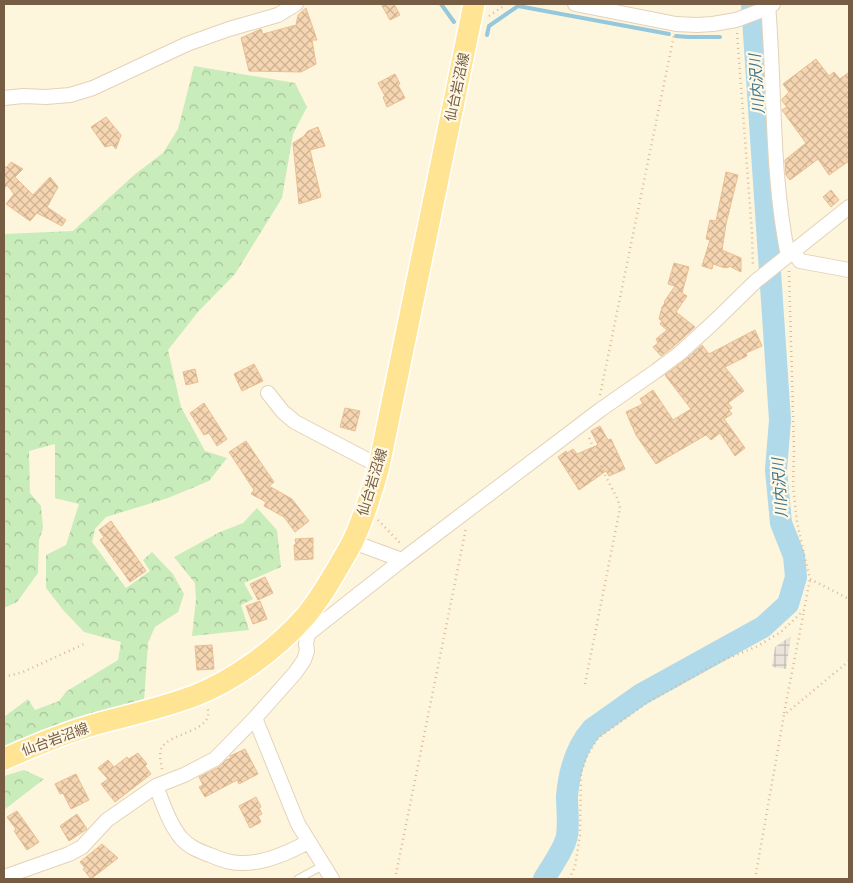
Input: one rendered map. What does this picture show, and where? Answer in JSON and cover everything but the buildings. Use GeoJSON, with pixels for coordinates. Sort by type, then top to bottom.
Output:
{"type":"FeatureCollection","features":[{"type":"Feature","properties":{"kind":"main road","name":"仙台岩沼線"},"geometry":{"type":"LineString","coordinates":[[4,759],[47,740],[165,706],[201,693],[230,679],[286,635],[305,617],[327,588],[353,542],[379,466],[474,4]]}},
{"type":"Feature","properties":{"kind":"street"},"geometry":{"type":"LineString","coordinates":[[4,98],[70,95],[93,88],[187,44],[229,29],[278,15],[296,4]]}},
{"type":"Feature","properties":{"kind":"street"},"geometry":{"type":"LineString","coordinates":[[575,4],[676,24],[712,24],[739,18],[768,6],[778,188],[788,256]]}},
{"type":"Feature","properties":{"kind":"street"},"geometry":{"type":"LineString","coordinates":[[4,877],[76,851],[108,820],[160,785],[215,759],[295,673],[304,660],[307,651],[308,634],[470,508],[600,410],[680,353],[755,283],[849,207]]}},
{"type":"Feature","properties":{"kind":"street"},"geometry":{"type":"LineString","coordinates":[[788,256],[800,261],[849,270]]}},
{"type":"Feature","properties":{"kind":"street"},"geometry":{"type":"LineString","coordinates":[[268,393],[283,412],[295,422],[379,466]]}},
{"type":"Feature","properties":{"kind":"street"},"geometry":{"type":"LineString","coordinates":[[353,542],[402,560]]}},
{"type":"Feature","properties":{"kind":"street"},"geometry":{"type":"LineString","coordinates":[[255,718],[298,824],[332,879]]}},
{"type":"Feature","properties":{"kind":"street"},"geometry":{"type":"LineString","coordinates":[[160,785],[170,819],[182,838],[194,849],[239,864],[261,861],[284,854],[308,842]]}},
{"type":"Feature","properties":{"kind":"lane"},"geometry":{"type":"LineString","coordinates":[[298,879],[324,866]]}},
{"type":"Feature","properties":{"kind":"path"},"geometry":{"type":"LineString","coordinates":[[739,18],[755,283]]}},
{"type":"Feature","properties":{"kind":"path"},"geometry":{"type":"LineString","coordinates":[[600,410],[597,405],[673,38]]}},
{"type":"Feature","properties":{"kind":"path"},"geometry":{"type":"LineString","coordinates":[[755,879],[810,579],[799,530],[793,486],[794,450],[788,256]]}},
{"type":"Feature","properties":{"kind":"path"},"geometry":{"type":"LineString","coordinates":[[582,424],[620,508],[585,684]]}},
{"type":"Feature","properties":{"kind":"path"},"geometry":{"type":"LineString","coordinates":[[395,879],[470,508]]}},
{"type":"Feature","properties":{"kind":"path"},"geometry":{"type":"LineString","coordinates":[[810,579],[849,599]]}},
{"type":"Feature","properties":{"kind":"path"},"geometry":{"type":"LineString","coordinates":[[569,879],[575,867],[580,834],[581,773],[587,756],[598,738],[648,702],[721,662],[756,647],[781,632],[804,610]]}},
{"type":"Feature","properties":{"kind":"path"},"geometry":{"type":"LineString","coordinates":[[4,677],[23,672],[84,644]]}},
{"type":"Feature","properties":{"kind":"path"},"geometry":{"type":"LineString","coordinates":[[784,714],[849,661]]}},
{"type":"Feature","properties":{"kind":"path"},"geometry":{"type":"LineString","coordinates":[[160,785],[160,752],[162,747],[167,742],[203,723],[209,717],[201,693]]}},
{"type":"Feature","properties":{"kind":"shaded area"},"geometry":{"type":"Polygon","coordinates":[[[791,636],[786,669],[772,667],[775,647],[791,636]]]}},
{"type":"Feature","properties":{"kind":"green space"},"geometry":{"type":"Polygon","coordinates":[[[194,66],[295,83],[307,107],[293,134],[282,198],[235,274],[198,312],[168,350],[181,407],[205,451],[227,458],[209,481],[168,498],[106,517],[95,529],[92,542],[126,588],[150,571],[143,560],[152,552],[173,574],[184,594],[178,612],[155,627],[148,643],[144,701],[92,713],[4,749],[4,717],[28,699],[35,710],[59,701],[67,691],[118,660],[121,642],[84,632],[46,588],[46,555],[66,545],[79,504],[55,498],[55,444],[29,451],[30,493],[41,506],[43,528],[39,540],[38,573],[17,602],[4,608],[4,234],[73,231],[134,175],[163,153],[178,129],[194,66]]]}},
{"type":"Feature","properties":{"kind":"green space"},"geometry":{"type":"Polygon","coordinates":[[[257,508],[277,530],[281,567],[244,583],[253,599],[241,605],[249,630],[192,636],[196,599],[195,583],[174,557],[220,532],[243,523],[257,508]]]}},
{"type":"Feature","properties":{"kind":"green space"},"geometry":{"type":"Polygon","coordinates":[[[24,770],[44,779],[4,810],[4,776],[24,770]]]}},
{"type":"Feature","properties":{"kind":"waterway"},"geometry":{"type":"LineString","coordinates":[[441,4],[454,22]]}},
{"type":"Feature","properties":{"kind":"waterway","name":"川内沢川"},"geometry":{"type":"LineString","coordinates":[[544,879],[566,840],[568,826],[567,796],[570,778],[578,752],[586,736],[592,729],[640,695],[763,627],[788,604],[796,577],[794,556],[781,523],[776,470],[780,420],[752,4]]}},
{"type":"Feature","properties":{"kind":"waterway"},"geometry":{"type":"LineString","coordinates":[[487,35],[489,26],[518,6],[669,34]]}},
{"type":"Feature","properties":{"kind":"waterway","name":"川内沢川"},"geometry":{"type":"LineString","coordinates":[[747,29],[754,26]]}},
{"type":"Feature","properties":{"kind":"waterway"},"geometry":{"type":"LineString","coordinates":[[676,36],[720,37]]}}]}
